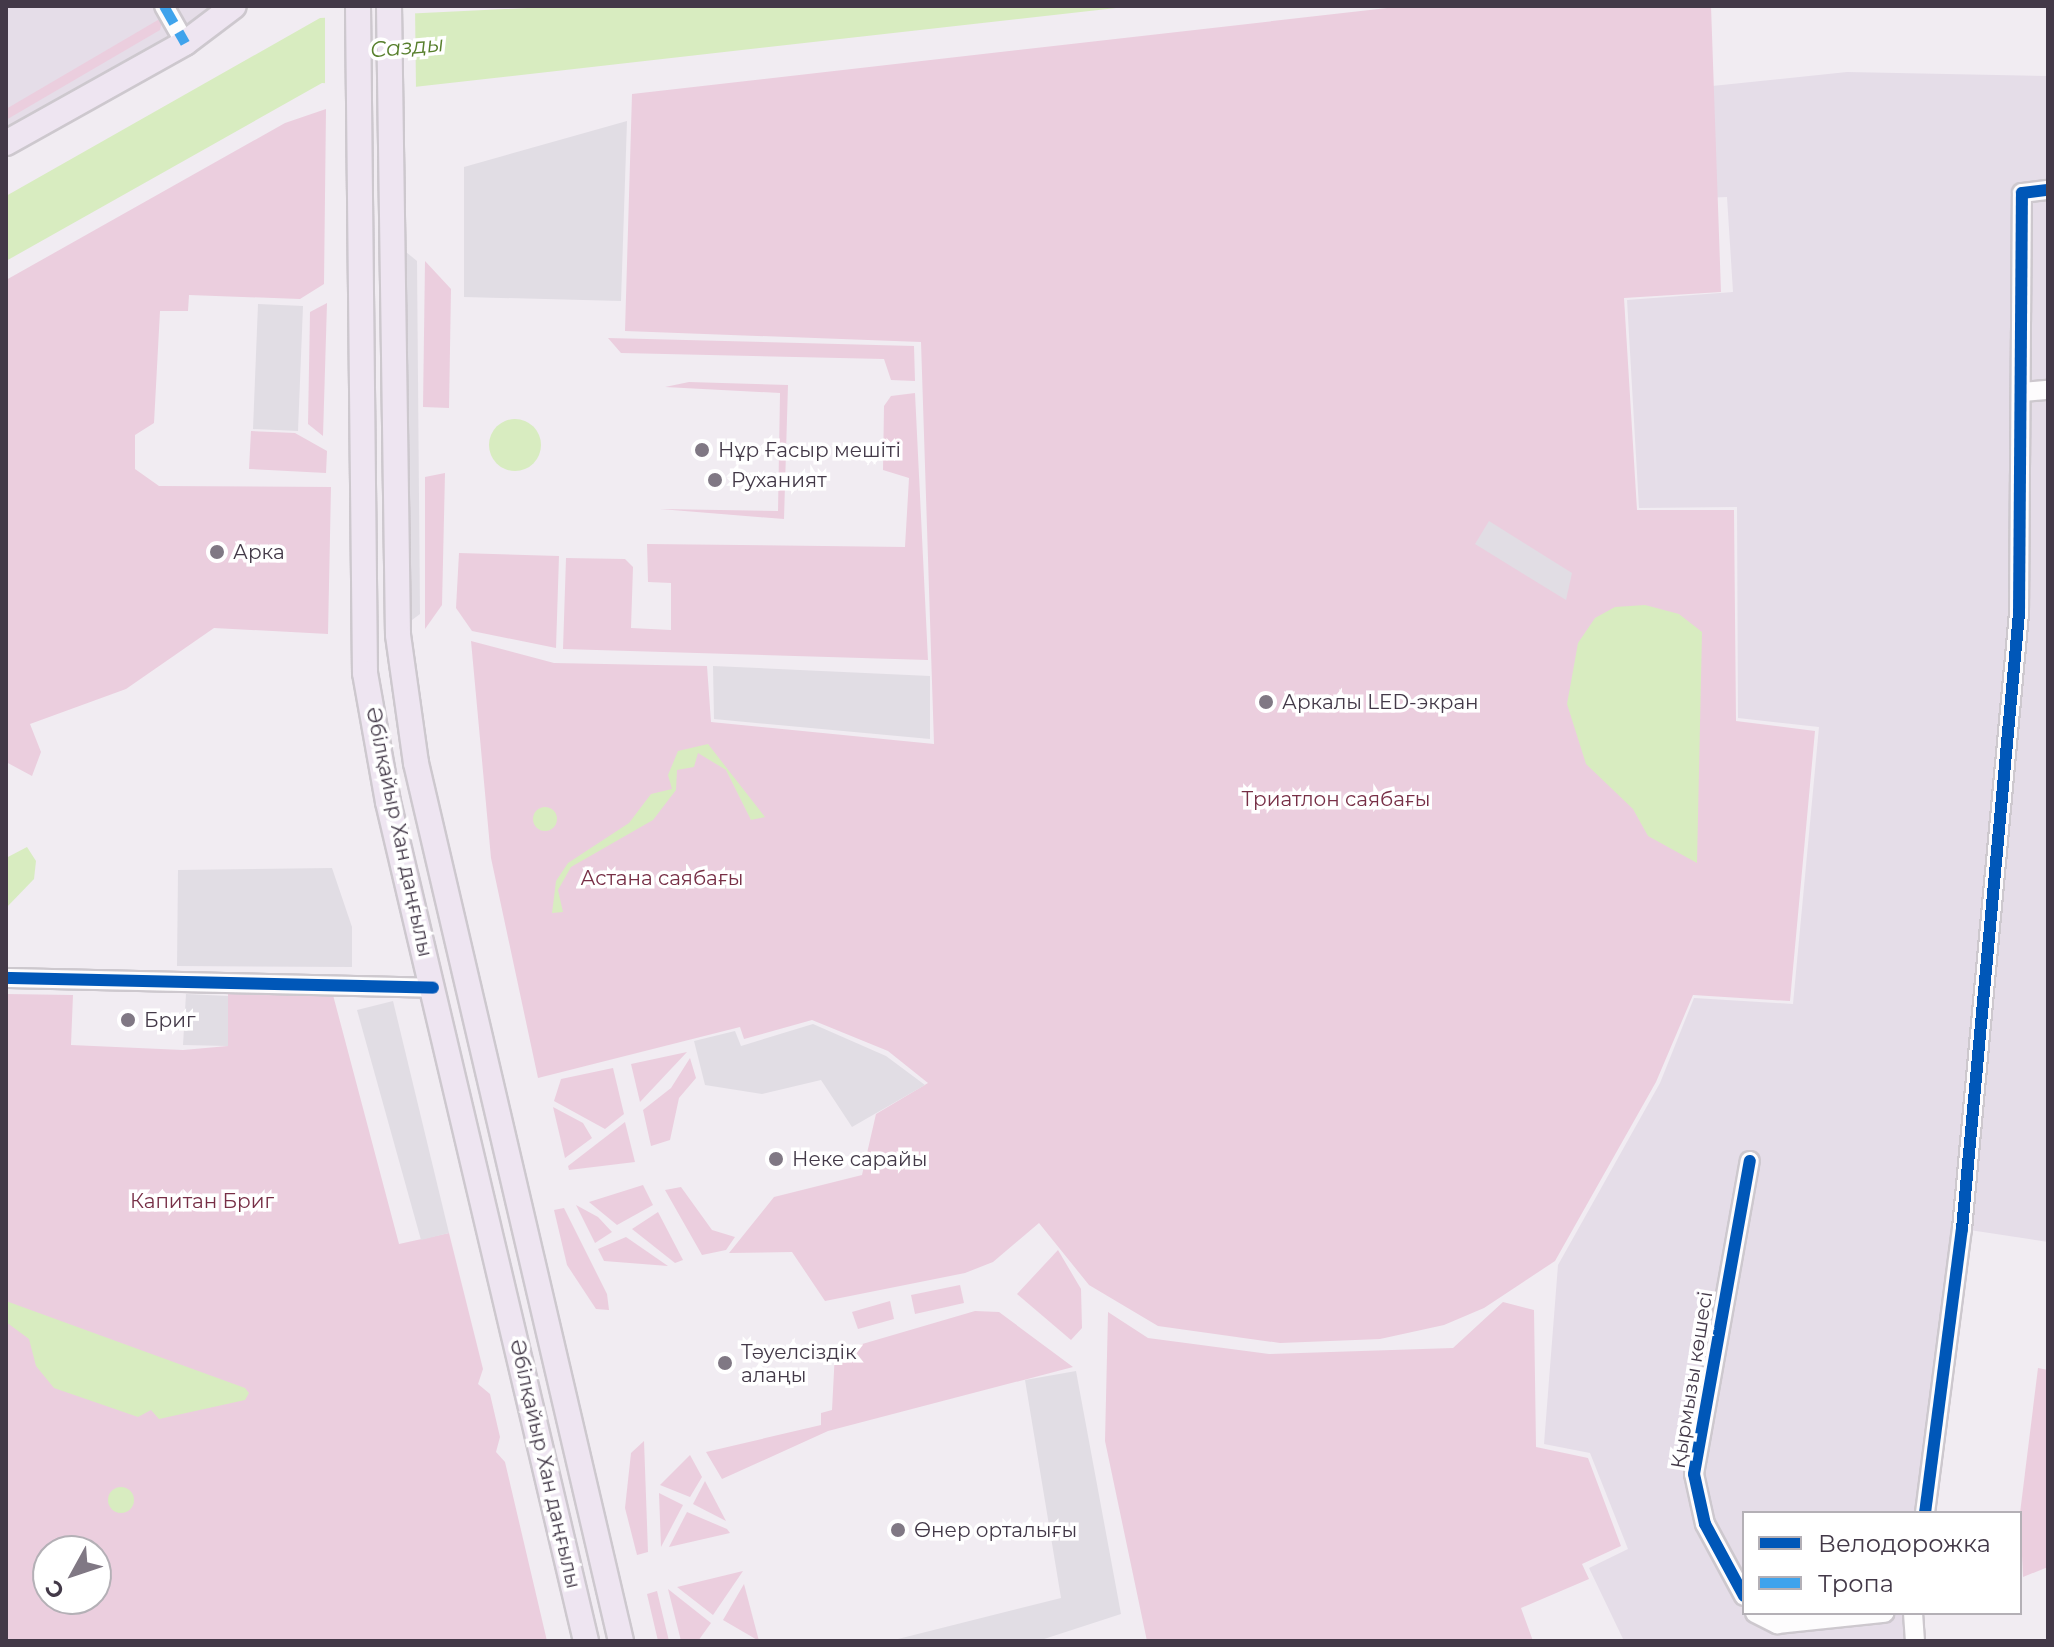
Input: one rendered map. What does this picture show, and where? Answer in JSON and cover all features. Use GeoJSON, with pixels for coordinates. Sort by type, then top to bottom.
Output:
{"type":"FeatureCollection","features":[{"type":"Feature","properties":{"kind":"main road"},"geometry":{"type":"LineString","coordinates":[[6,143],[185,43],[234,6]]}},
{"type":"Feature","properties":{"kind":"main road","name":"Әбілқайыр Хан даңғылы"},"geometry":{"type":"LineString","coordinates":[[358,6],[360,593],[365,673],[388,802],[586,1641]]}},
{"type":"Feature","properties":{"kind":"main road","name":"Әбілқайыр Хан даңғылы"},"geometry":{"type":"LineString","coordinates":[[389,6],[398,635],[416,763],[621,1641]]}},
{"type":"Feature","properties":{"kind":"main road"},"geometry":{"type":"LineString","coordinates":[[361,291],[388,317],[396,357]]}},
{"type":"Feature","properties":{"kind":"main road"},"geometry":{"type":"LineString","coordinates":[[360,593],[398,635]]}},
{"type":"Feature","properties":{"kind":"street"},"geometry":{"type":"LineString","coordinates":[[164,6],[185,43]]}},
{"type":"Feature","properties":{"kind":"street"},"geometry":{"type":"LineString","coordinates":[[1925,1511],[1962,1229],[2019,613],[2023,392],[2022,193],[2048,190]]}},
{"type":"Feature","properties":{"kind":"street"},"geometry":{"type":"LineString","coordinates":[[2023,392],[2048,390]]}},
{"type":"Feature","properties":{"kind":"street"},"geometry":{"type":"LineString","coordinates":[[6,978],[433,988]]}},
{"type":"Feature","properties":{"kind":"street","name":"Қырмызы көшесі"},"geometry":{"type":"LineString","coordinates":[[1742,1592],[1705,1524],[1694,1474],[1750,1161]]}},
{"type":"Feature","properties":{"kind":"street"},"geometry":{"type":"LineString","coordinates":[[1759,1615],[1777,1624],[1865,1615]]}},
{"type":"Feature","properties":{"kind":"street"},"geometry":{"type":"LineString","coordinates":[[1913,1615],[1915,1641]]}},
{"type":"Feature","properties":{"kind":"shaded area"},"geometry":{"type":"Polygon","coordinates":[[[6,6],[234,6],[6,142],[6,6]]]}},
{"type":"Feature","properties":{"kind":"shaded area"},"geometry":{"type":"Polygon","coordinates":[[[1847,72],[2048,76],[2048,1242],[1963,1229],[1925,1511],[1742,1511],[1742,1615],[1913,1615],[1915,1641],[1624,1641],[1589,1568],[1628,1549],[1590,1453],[1544,1444],[1558,1265],[1660,1083],[1694,998],[1793,1004],[1819,727],[1738,718],[1737,507],[1639,508],[1627,300],[1733,292],[1727,197],[1633,201],[1625,95],[1847,72]]]}},
{"type":"Feature","properties":{"kind":"shaded area"},"geometry":{"type":"Polygon","coordinates":[[[627,121],[621,301],[464,297],[464,167],[627,121]]]}},
{"type":"Feature","properties":{"kind":"shaded area"},"geometry":{"type":"Polygon","coordinates":[[[406,252],[417,261],[420,614],[408,623],[406,252]]]}},
{"type":"Feature","properties":{"kind":"shaded area"},"geometry":{"type":"Polygon","coordinates":[[[258,304],[303,306],[298,431],[253,429],[258,304]]]}},
{"type":"Feature","properties":{"kind":"shaded area"},"geometry":{"type":"Polygon","coordinates":[[[1489,521],[1572,573],[1566,600],[1475,544],[1489,521]]]}},
{"type":"Feature","properties":{"kind":"shaded area"},"geometry":{"type":"Polygon","coordinates":[[[713,666],[930,676],[930,739],[714,719],[713,666]]]}},
{"type":"Feature","properties":{"kind":"shaded area"},"geometry":{"type":"Polygon","coordinates":[[[332,868],[352,927],[352,967],[177,966],[178,870],[332,868]]]}},
{"type":"Feature","properties":{"kind":"shaded area"},"geometry":{"type":"Polygon","coordinates":[[[186,994],[228,996],[228,1046],[183,1045],[186,994]]]}},
{"type":"Feature","properties":{"kind":"shaded area"},"geometry":{"type":"Polygon","coordinates":[[[393,1001],[449,1233],[421,1240],[357,1010],[393,1001]]]}},
{"type":"Feature","properties":{"kind":"shaded area"},"geometry":{"type":"Polygon","coordinates":[[[813,1024],[886,1056],[925,1085],[852,1127],[821,1080],[762,1094],[705,1085],[694,1041],[735,1031],[741,1046],[813,1024]]]}},
{"type":"Feature","properties":{"kind":"shaded area"},"geometry":{"type":"Polygon","coordinates":[[[1076,1371],[1121,1614],[1038,1641],[890,1641],[1061,1598],[1025,1380],[1076,1371]]]}},
{"type":"Feature","properties":{"kind":"green space","name":"Триатлон саябағы"},"geometry":{"type":"Polygon","coordinates":[[[1405,6],[1711,6],[1721,292],[1624,298],[1637,510],[1734,510],[1736,721],[1815,731],[1790,1001],[1693,995],[1656,1082],[1555,1261],[1484,1308],[1444,1325],[1380,1339],[1280,1343],[1158,1326],[1089,1285],[1039,1223],[993,1262],[965,1273],[825,1301],[792,1252],[729,1253],[774,1197],[862,1175],[876,1114],[928,1083],[888,1051],[812,1020],[744,1039],[740,1027],[538,1078],[491,858],[471,641],[554,663],[707,666],[711,722],[934,744],[921,342],[625,331],[632,94],[1405,6]]]}},
{"type":"Feature","properties":{"kind":"green space"},"geometry":{"type":"Polygon","coordinates":[[[163,17],[160,30],[6,120],[6,109],[163,17]]]}},
{"type":"Feature","properties":{"kind":"green space"},"geometry":{"type":"Polygon","coordinates":[[[326,109],[324,284],[300,299],[189,295],[188,311],[160,311],[154,423],[135,435],[135,469],[159,486],[331,487],[328,634],[214,628],[126,689],[30,724],[41,752],[32,776],[6,762],[6,280],[285,123],[326,109]]]}},
{"type":"Feature","properties":{"kind":"green space"},"geometry":{"type":"Polygon","coordinates":[[[425,261],[451,289],[449,408],[423,407],[425,261]]]}},
{"type":"Feature","properties":{"kind":"green space"},"geometry":{"type":"Polygon","coordinates":[[[327,303],[323,436],[308,424],[310,312],[327,303]]]}},
{"type":"Feature","properties":{"kind":"green space"},"geometry":{"type":"Polygon","coordinates":[[[608,338],[914,346],[915,381],[891,380],[884,359],[621,353],[608,338]]]}},
{"type":"Feature","properties":{"kind":"green space"},"geometry":{"type":"Polygon","coordinates":[[[689,382],[788,385],[784,519],[660,509],[778,511],[780,393],[665,387],[689,382]]]}},
{"type":"Feature","properties":{"kind":"green space"},"geometry":{"type":"Polygon","coordinates":[[[915,393],[928,660],[563,649],[566,558],[625,559],[633,567],[631,628],[671,630],[671,583],[648,582],[647,544],[905,547],[909,478],[883,470],[884,406],[891,396],[915,393]]]}},
{"type":"Feature","properties":{"kind":"green space"},"geometry":{"type":"Polygon","coordinates":[[[251,431],[295,433],[327,451],[326,473],[249,469],[251,431]]]}},
{"type":"Feature","properties":{"kind":"green space"},"geometry":{"type":"Polygon","coordinates":[[[445,473],[442,605],[425,629],[425,477],[445,473]]]}},
{"type":"Feature","properties":{"kind":"green space"},"geometry":{"type":"Polygon","coordinates":[[[459,553],[559,556],[556,648],[472,631],[456,608],[459,553]]]}},
{"type":"Feature","properties":{"kind":"green space","name":"Капитан Бриг"},"geometry":{"type":"Polygon","coordinates":[[[228,992],[333,995],[399,1244],[449,1233],[483,1369],[478,1384],[490,1394],[500,1437],[496,1452],[505,1462],[547,1641],[6,1641],[6,994],[73,995],[71,1045],[183,1050],[228,1046],[228,992]]]}},
{"type":"Feature","properties":{"kind":"green space"},"geometry":{"type":"Polygon","coordinates":[[[687,1052],[640,1102],[631,1064],[687,1052]]]}},
{"type":"Feature","properties":{"kind":"green space"},"geometry":{"type":"Polygon","coordinates":[[[690,1058],[696,1078],[679,1098],[670,1140],[651,1146],[643,1110],[671,1088],[690,1058]]]}},
{"type":"Feature","properties":{"kind":"green space"},"geometry":{"type":"Polygon","coordinates":[[[613,1068],[624,1114],[605,1129],[554,1101],[561,1079],[613,1068]]]}},
{"type":"Feature","properties":{"kind":"green space"},"geometry":{"type":"Polygon","coordinates":[[[553,1107],[583,1123],[592,1138],[565,1158],[553,1107]]]}},
{"type":"Feature","properties":{"kind":"green space"},"geometry":{"type":"Polygon","coordinates":[[[625,1122],[635,1162],[569,1170],[568,1166],[625,1122]]]}},
{"type":"Feature","properties":{"kind":"green space"},"geometry":{"type":"Polygon","coordinates":[[[643,1185],[653,1205],[617,1225],[589,1202],[643,1185]]]}},
{"type":"Feature","properties":{"kind":"green space"},"geometry":{"type":"Polygon","coordinates":[[[681,1187],[712,1230],[735,1237],[726,1250],[702,1255],[665,1190],[681,1187]]]}},
{"type":"Feature","properties":{"kind":"green space"},"geometry":{"type":"Polygon","coordinates":[[[576,1205],[598,1217],[612,1232],[595,1243],[576,1205]]]}},
{"type":"Feature","properties":{"kind":"green space"},"geometry":{"type":"Polygon","coordinates":[[[564,1208],[607,1294],[609,1310],[596,1309],[567,1265],[554,1210],[564,1208]]]}},
{"type":"Feature","properties":{"kind":"green space"},"geometry":{"type":"Polygon","coordinates":[[[658,1212],[683,1260],[675,1263],[632,1229],[658,1212]]]}},
{"type":"Feature","properties":{"kind":"green space"},"geometry":{"type":"Polygon","coordinates":[[[626,1237],[668,1266],[604,1261],[598,1249],[626,1237]]]}},
{"type":"Feature","properties":{"kind":"green space"},"geometry":{"type":"Polygon","coordinates":[[[1058,1250],[1081,1289],[1082,1328],[1071,1340],[1017,1294],[1058,1250]]]}},
{"type":"Feature","properties":{"kind":"green space"},"geometry":{"type":"Polygon","coordinates":[[[960,1285],[964,1303],[915,1314],[911,1295],[960,1285]]]}},
{"type":"Feature","properties":{"kind":"green space"},"geometry":{"type":"Polygon","coordinates":[[[890,1301],[894,1319],[858,1329],[852,1312],[890,1301]]]}},
{"type":"Feature","properties":{"kind":"green space"},"geometry":{"type":"Polygon","coordinates":[[[1503,1302],[1534,1310],[1536,1447],[1588,1458],[1621,1546],[1582,1564],[1589,1579],[1521,1608],[1533,1641],[1147,1641],[1105,1441],[1108,1312],[1148,1338],[1269,1354],[1453,1348],[1503,1302]]]}},
{"type":"Feature","properties":{"kind":"green space"},"geometry":{"type":"Polygon","coordinates":[[[975,1311],[999,1312],[1073,1367],[828,1431],[722,1479],[706,1452],[821,1425],[821,1413],[832,1410],[835,1352],[975,1311]]]}},
{"type":"Feature","properties":{"kind":"green space"},"geometry":{"type":"Polygon","coordinates":[[[2038,1368],[2048,1370],[2048,1567],[2023,1577],[2020,1511],[2038,1368]]]}},
{"type":"Feature","properties":{"kind":"green space"},"geometry":{"type":"Polygon","coordinates":[[[644,1441],[648,1552],[637,1555],[625,1508],[631,1453],[644,1441]]]}},
{"type":"Feature","properties":{"kind":"green space"},"geometry":{"type":"Polygon","coordinates":[[[690,1455],[702,1477],[690,1497],[660,1485],[690,1455]]]}},
{"type":"Feature","properties":{"kind":"green space"},"geometry":{"type":"Polygon","coordinates":[[[705,1481],[726,1521],[693,1504],[705,1481]]]}},
{"type":"Feature","properties":{"kind":"green space"},"geometry":{"type":"Polygon","coordinates":[[[659,1493],[683,1505],[661,1547],[659,1493]]]}},
{"type":"Feature","properties":{"kind":"green space"},"geometry":{"type":"Polygon","coordinates":[[[687,1512],[727,1529],[730,1533],[669,1547],[687,1512]]]}},
{"type":"Feature","properties":{"kind":"green space"},"geometry":{"type":"Polygon","coordinates":[[[743,1571],[713,1615],[677,1587],[743,1571]]]}},
{"type":"Feature","properties":{"kind":"green space"},"geometry":{"type":"Polygon","coordinates":[[[744,1584],[759,1641],[723,1620],[744,1584]]]}},
{"type":"Feature","properties":{"kind":"green space"},"geometry":{"type":"Polygon","coordinates":[[[668,1589],[711,1623],[698,1641],[681,1641],[668,1589]]]}},
{"type":"Feature","properties":{"kind":"green space"},"geometry":{"type":"Polygon","coordinates":[[[657,1591],[669,1641],[658,1641],[647,1594],[657,1591]]]}},
{"type":"Feature","properties":{"kind":"water","name":"Сазды"},"geometry":{"type":"Polygon","coordinates":[[[568,6],[1134,6],[405,88],[322,83],[6,261],[6,196],[320,18],[568,6]]]}},
{"type":"Feature","properties":{"kind":"water"},"geometry":{"type":"Polygon","coordinates":[[[515,419],[533,427],[541,445],[533,463],[515,471],[497,463],[489,445],[497,427],[515,419]]]}},
{"type":"Feature","properties":{"kind":"water"},"geometry":{"type":"Polygon","coordinates":[[[1645,605],[1679,614],[1702,632],[1697,863],[1648,836],[1633,809],[1586,764],[1567,704],[1578,643],[1595,618],[1615,607],[1645,605]]]}},
{"type":"Feature","properties":{"kind":"water"},"geometry":{"type":"Polygon","coordinates":[[[708,744],[765,817],[751,820],[726,770],[698,753],[694,767],[677,770],[676,790],[653,820],[571,867],[558,890],[563,912],[552,913],[556,881],[568,863],[629,823],[651,794],[672,789],[668,775],[678,751],[708,744]]]}},
{"type":"Feature","properties":{"kind":"water"},"geometry":{"type":"Polygon","coordinates":[[[545,807],[556,814],[557,819],[550,830],[545,831],[534,824],[533,819],[540,808],[545,807]]]}},
{"type":"Feature","properties":{"kind":"water"},"geometry":{"type":"Polygon","coordinates":[[[27,847],[36,861],[34,879],[6,908],[6,858],[27,847]]]}},
{"type":"Feature","properties":{"kind":"water"},"geometry":{"type":"Polygon","coordinates":[[[6,1301],[245,1388],[249,1393],[245,1400],[159,1419],[151,1410],[138,1417],[54,1388],[36,1366],[29,1339],[6,1322],[6,1301]]]}},
{"type":"Feature","properties":{"kind":"water"},"geometry":{"type":"Polygon","coordinates":[[[121,1487],[131,1490],[134,1500],[131,1510],[121,1513],[111,1510],[108,1500],[111,1490],[121,1487]]]}},
{"type":"Feature","properties":{"kind":"pier"},"geometry":{"type":"Polygon","coordinates":[[[415,7],[416,91],[325,87],[325,13],[415,7]]]}},
{"type":"Feature","properties":{"kind":"marked path"},"geometry":{"type":"LineString","coordinates":[[164,6],[185,43]]}},
{"type":"Feature","properties":{"kind":"cycle path"},"geometry":{"type":"LineString","coordinates":[[1925,1511],[1962,1229],[2019,613],[2022,193],[2048,190]]}},
{"type":"Feature","properties":{"kind":"cycle path"},"geometry":{"type":"LineString","coordinates":[[6,978],[433,988]]}},
{"type":"Feature","properties":{"kind":"cycle path"},"geometry":{"type":"LineString","coordinates":[[1742,1592],[1705,1524],[1694,1474],[1750,1161]]}},
{"type":"Feature","properties":{"kind":"place","name":"Нұр Ғасыр мешіті"},"geometry":{"type":"Point","coordinates":[702,450]}},
{"type":"Feature","properties":{"kind":"place","name":"Руханият"},"geometry":{"type":"Point","coordinates":[715,480]}},
{"type":"Feature","properties":{"kind":"place","name":"Арка"},"geometry":{"type":"Point","coordinates":[217,552]}},
{"type":"Feature","properties":{"kind":"place","name":"Аркалы LED-экран"},"geometry":{"type":"Point","coordinates":[1266,702]}},
{"type":"Feature","properties":{"kind":"place","name":"Бриг"},"geometry":{"type":"Point","coordinates":[128,1020]}},
{"type":"Feature","properties":{"kind":"place","name":"Неке сарайы"},"geometry":{"type":"Point","coordinates":[776,1159]}},
{"type":"Feature","properties":{"kind":"place","name":"Тәуелсіздік алаңы"},"geometry":{"type":"Point","coordinates":[725,1363]}},
{"type":"Feature","properties":{"kind":"place","name":"Өнер орталығы"},"geometry":{"type":"Point","coordinates":[898,1530]}},
{"type":"Feature","properties":{"kind":"park label","name":"Астана саябағы"},"geometry":{"type":"Point","coordinates":[662,878]}}]}
